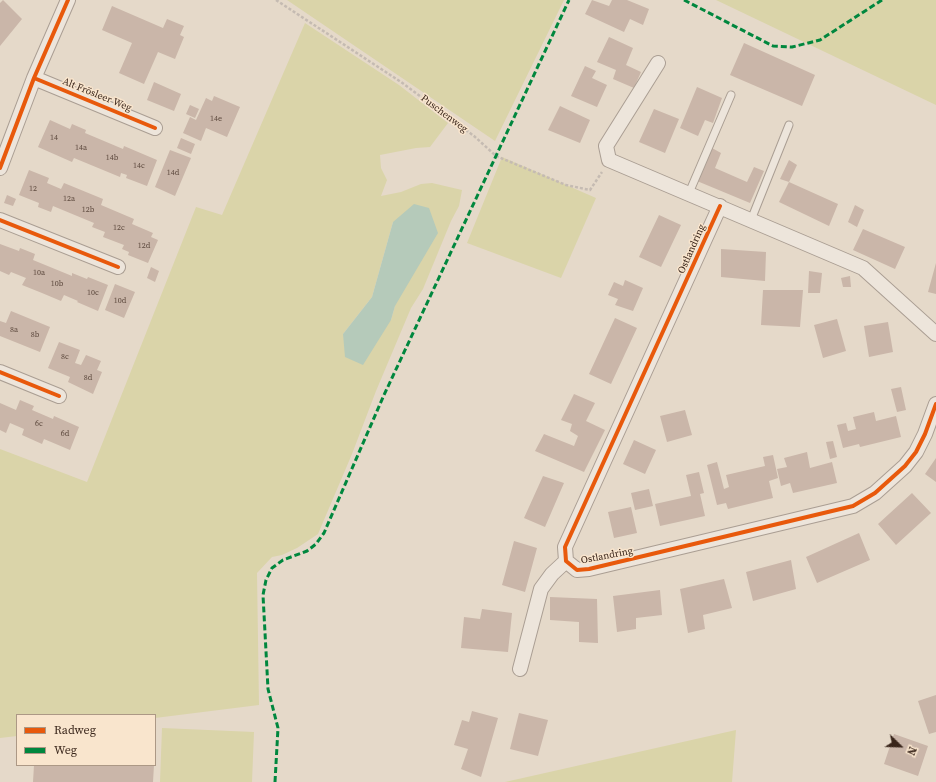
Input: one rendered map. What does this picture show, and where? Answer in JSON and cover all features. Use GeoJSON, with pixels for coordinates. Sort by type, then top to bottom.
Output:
{"type":"FeatureCollection","features":[{"type":"Feature","properties":{"kind":"street"},"geometry":{"type":"LineString","coordinates":[[0,168],[5,139],[34,78],[68,0]]}},
{"type":"Feature","properties":{"kind":"street"},"geometry":{"type":"LineString","coordinates":[[658,63],[606,146],[609,160],[864,268],[936,334]]}},
{"type":"Feature","properties":{"kind":"street","name":"Alt Frösleer Weg"},"geometry":{"type":"LineString","coordinates":[[34,78],[155,128]]}},
{"type":"Feature","properties":{"kind":"street","name":"Ostlandring"},"geometry":{"type":"LineString","coordinates":[[720,206],[565,547],[566,561],[577,570],[589,569],[853,506],[875,493],[905,466],[916,452],[936,404]]}},
{"type":"Feature","properties":{"kind":"street"},"geometry":{"type":"LineString","coordinates":[[0,220],[118,268]]}},
{"type":"Feature","properties":{"kind":"street"},"geometry":{"type":"LineString","coordinates":[[0,372],[59,396]]}},
{"type":"Feature","properties":{"kind":"street"},"geometry":{"type":"LineString","coordinates":[[520,668],[541,589],[552,574],[566,561]]}},
{"type":"Feature","properties":{"kind":"lane"},"geometry":{"type":"LineString","coordinates":[[689,193],[731,95]]}},
{"type":"Feature","properties":{"kind":"lane"},"geometry":{"type":"LineString","coordinates":[[751,220],[789,125]]}},
{"type":"Feature","properties":{"kind":"shaded area"},"geometry":{"type":"Polygon","coordinates":[[[287,0],[564,0],[495,141],[287,0]]]}},
{"type":"Feature","properties":{"kind":"shaded area"},"geometry":{"type":"Polygon","coordinates":[[[716,0],[936,0],[936,105],[716,0]]]}},
{"type":"Feature","properties":{"kind":"shaded area"},"geometry":{"type":"Polygon","coordinates":[[[305,23],[399,85],[448,123],[430,147],[416,148],[380,155],[381,168],[387,180],[381,196],[401,192],[421,184],[432,183],[462,190],[459,206],[451,221],[423,289],[411,308],[318,534],[297,548],[282,555],[272,557],[257,573],[259,705],[156,718],[156,714],[16,714],[16,736],[0,738],[0,449],[87,482],[196,207],[222,215],[305,23]],[[393,222],[372,297],[343,334],[391,320],[395,306],[393,222]]]}},
{"type":"Feature","properties":{"kind":"shaded area"},"geometry":{"type":"Polygon","coordinates":[[[502,157],[596,198],[561,278],[467,243],[502,157]]]}},
{"type":"Feature","properties":{"kind":"shaded area"},"geometry":{"type":"Polygon","coordinates":[[[414,204],[429,208],[438,233],[395,306],[391,320],[363,365],[345,357],[343,334],[372,297],[393,222],[414,204]]]}},
{"type":"Feature","properties":{"kind":"shaded area"},"geometry":{"type":"Polygon","coordinates":[[[162,728],[254,732],[252,782],[160,782],[162,728]]]}},
{"type":"Feature","properties":{"kind":"shaded area"},"geometry":{"type":"Polygon","coordinates":[[[736,730],[732,782],[505,782],[736,730]]]}},
{"type":"Feature","properties":{"kind":"building"},"geometry":{"type":"Polygon","coordinates":[[[3,0],[22,19],[0,46],[0,3],[3,0]]]}},
{"type":"Feature","properties":{"kind":"building"},"geometry":{"type":"Polygon","coordinates":[[[592,0],[609,6],[612,0],[627,0],[649,9],[643,25],[630,19],[624,32],[585,14],[592,0]]]}},
{"type":"Feature","properties":{"kind":"building"},"geometry":{"type":"Polygon","coordinates":[[[112,6],[163,28],[167,19],[184,26],[180,35],[184,37],[175,59],[158,52],[144,84],[119,73],[132,43],[102,30],[112,6]]]}},
{"type":"Feature","properties":{"kind":"building"},"geometry":{"type":"Polygon","coordinates":[[[609,37],[633,48],[626,65],[641,72],[634,88],[613,79],[616,70],[597,62],[609,37]]]}},
{"type":"Feature","properties":{"kind":"building"},"geometry":{"type":"Polygon","coordinates":[[[744,43],[815,75],[802,106],[730,75],[744,43]]]}},
{"type":"Feature","properties":{"kind":"building"},"geometry":{"type":"Polygon","coordinates":[[[585,66],[596,71],[592,78],[607,85],[597,107],[571,96],[585,66]]]}},
{"type":"Feature","properties":{"kind":"building"},"geometry":{"type":"Polygon","coordinates":[[[154,82],[181,94],[174,111],[147,100],[154,82]]]}},
{"type":"Feature","properties":{"kind":"building"},"geometry":{"type":"Polygon","coordinates":[[[697,87],[722,98],[713,123],[705,120],[698,136],[680,128],[697,87]]]}},
{"type":"Feature","properties":{"kind":"building"},"geometry":{"type":"Polygon","coordinates":[[[214,96],[240,107],[227,137],[206,128],[201,141],[183,133],[190,117],[196,120],[206,98],[212,101],[214,96]]]}},
{"type":"Feature","properties":{"kind":"building"},"geometry":{"type":"Polygon","coordinates":[[[190,105],[199,109],[195,118],[186,114],[190,105]]]}},
{"type":"Feature","properties":{"kind":"building"},"geometry":{"type":"Polygon","coordinates":[[[560,106],[590,120],[580,143],[548,130],[560,106]]]}},
{"type":"Feature","properties":{"kind":"building"},"geometry":{"type":"Polygon","coordinates":[[[654,109],[679,119],[665,153],[639,142],[654,109]]]}},
{"type":"Feature","properties":{"kind":"building"},"geometry":{"type":"Polygon","coordinates":[[[50,120],[70,129],[72,124],[86,130],[85,133],[123,149],[124,146],[157,160],[147,186],[126,178],[127,175],[121,173],[120,177],[74,158],[72,162],[38,147],[50,120]]]}},
{"type":"Feature","properties":{"kind":"building"},"geometry":{"type":"Polygon","coordinates":[[[181,138],[195,144],[191,154],[177,148],[181,138]]]}},
{"type":"Feature","properties":{"kind":"building"},"geometry":{"type":"Polygon","coordinates":[[[712,148],[721,153],[715,168],[747,182],[754,167],[764,171],[750,203],[697,181],[712,148]]]}},
{"type":"Feature","properties":{"kind":"building"},"geometry":{"type":"Polygon","coordinates":[[[170,150],[191,158],[175,196],[155,187],[170,150]]]}},
{"type":"Feature","properties":{"kind":"building"},"geometry":{"type":"Polygon","coordinates":[[[789,160],[797,165],[789,182],[780,179],[789,160]]]}},
{"type":"Feature","properties":{"kind":"building"},"geometry":{"type":"Polygon","coordinates":[[[29,170],[49,178],[47,183],[61,189],[64,183],[103,199],[101,205],[134,219],[132,224],[153,233],[151,237],[158,240],[148,263],[128,255],[129,252],[122,249],[124,245],[103,237],[105,232],[92,227],[94,223],[53,206],[51,212],[38,207],[39,203],[19,195],[29,170]]]}},
{"type":"Feature","properties":{"kind":"building"},"geometry":{"type":"Polygon","coordinates":[[[789,182],[838,204],[829,226],[779,202],[789,182]]]}},
{"type":"Feature","properties":{"kind":"building"},"geometry":{"type":"Polygon","coordinates":[[[7,195],[16,199],[13,206],[4,203],[7,195]]]}},
{"type":"Feature","properties":{"kind":"building"},"geometry":{"type":"Polygon","coordinates":[[[855,205],[864,210],[857,227],[848,222],[855,205]]]}},
{"type":"Feature","properties":{"kind":"building"},"geometry":{"type":"Polygon","coordinates":[[[659,215],[681,225],[661,267],[639,257],[659,215]]]}},
{"type":"Feature","properties":{"kind":"building"},"geometry":{"type":"Polygon","coordinates":[[[863,229],[905,247],[895,269],[853,250],[863,229]]]}},
{"type":"Feature","properties":{"kind":"building"},"geometry":{"type":"Polygon","coordinates":[[[0,244],[19,251],[20,248],[35,254],[33,260],[72,276],[72,273],[87,279],[88,277],[108,285],[98,311],[64,295],[61,301],[22,285],[26,278],[11,272],[9,275],[0,271],[0,244]]]}},
{"type":"Feature","properties":{"kind":"building"},"geometry":{"type":"Polygon","coordinates":[[[721,249],[766,252],[765,281],[721,277],[721,249]]]}},
{"type":"Feature","properties":{"kind":"building"},"geometry":{"type":"Polygon","coordinates":[[[936,263],[936,294],[928,292],[936,263]]]}},
{"type":"Feature","properties":{"kind":"building"},"geometry":{"type":"Polygon","coordinates":[[[151,267],[159,271],[155,282],[147,278],[151,267]]]}},
{"type":"Feature","properties":{"kind":"building"},"geometry":{"type":"Polygon","coordinates":[[[809,271],[822,273],[820,293],[808,293],[809,271]]]}},
{"type":"Feature","properties":{"kind":"building"},"geometry":{"type":"Polygon","coordinates":[[[850,276],[851,287],[843,287],[841,278],[850,276]]]}},
{"type":"Feature","properties":{"kind":"building"},"geometry":{"type":"Polygon","coordinates":[[[625,280],[643,288],[633,311],[615,305],[618,299],[608,295],[614,282],[623,286],[625,280]]]}},
{"type":"Feature","properties":{"kind":"building"},"geometry":{"type":"Polygon","coordinates":[[[115,284],[135,292],[124,318],[105,310],[115,284]]]}},
{"type":"Feature","properties":{"kind":"building"},"geometry":{"type":"Polygon","coordinates":[[[763,290],[803,290],[800,327],[761,325],[763,290]]]}},
{"type":"Feature","properties":{"kind":"building"},"geometry":{"type":"Polygon","coordinates":[[[11,311],[50,327],[40,352],[0,336],[0,321],[6,323],[11,311]]]}},
{"type":"Feature","properties":{"kind":"building"},"geometry":{"type":"Polygon","coordinates":[[[615,318],[637,328],[611,384],[589,374],[615,318]]]}},
{"type":"Feature","properties":{"kind":"building"},"geometry":{"type":"Polygon","coordinates":[[[837,319],[846,351],[823,358],[814,325],[837,319]]]}},
{"type":"Feature","properties":{"kind":"building"},"geometry":{"type":"Polygon","coordinates":[[[888,322],[893,352],[869,357],[864,326],[888,322]]]}},
{"type":"Feature","properties":{"kind":"building"},"geometry":{"type":"Polygon","coordinates":[[[59,342],[80,350],[75,363],[81,365],[86,355],[101,361],[97,370],[102,372],[93,394],[68,382],[70,377],[48,368],[59,342]]]}},
{"type":"Feature","properties":{"kind":"building"},"geometry":{"type":"Polygon","coordinates":[[[901,387],[906,410],[897,412],[891,389],[901,387]]]}},
{"type":"Feature","properties":{"kind":"building"},"geometry":{"type":"Polygon","coordinates":[[[574,394],[595,403],[586,421],[605,430],[584,472],[535,451],[544,434],[574,446],[578,436],[570,431],[572,424],[561,420],[574,394]]]}},
{"type":"Feature","properties":{"kind":"building"},"geometry":{"type":"Polygon","coordinates":[[[20,400],[34,406],[32,410],[53,419],[54,416],[79,427],[70,450],[44,439],[42,444],[22,435],[24,429],[10,423],[6,433],[0,430],[0,403],[16,410],[20,400]]]}},
{"type":"Feature","properties":{"kind":"building"},"geometry":{"type":"Polygon","coordinates":[[[685,410],[692,435],[667,442],[660,416],[685,410]]]}},
{"type":"Feature","properties":{"kind":"building"},"geometry":{"type":"Polygon","coordinates":[[[874,412],[876,421],[896,416],[901,437],[860,447],[859,444],[843,448],[837,425],[846,423],[848,431],[856,429],[853,417],[874,412]]]}},
{"type":"Feature","properties":{"kind":"building"},"geometry":{"type":"Polygon","coordinates":[[[634,440],[656,450],[645,474],[623,464],[634,440]]]}},
{"type":"Feature","properties":{"kind":"building"},"geometry":{"type":"Polygon","coordinates":[[[833,441],[837,457],[830,459],[826,442],[833,441]]]}},
{"type":"Feature","properties":{"kind":"building"},"geometry":{"type":"Polygon","coordinates":[[[807,452],[810,468],[832,462],[837,483],[793,493],[790,483],[781,486],[777,469],[787,467],[784,458],[807,452]]]}},
{"type":"Feature","properties":{"kind":"building"},"geometry":{"type":"Polygon","coordinates":[[[773,455],[778,478],[769,481],[773,498],[728,509],[726,503],[717,505],[707,465],[717,462],[724,489],[729,487],[726,475],[765,466],[763,457],[773,455]]]}},
{"type":"Feature","properties":{"kind":"building"},"geometry":{"type":"Polygon","coordinates":[[[936,458],[936,482],[925,474],[936,458]]]}},
{"type":"Feature","properties":{"kind":"building"},"geometry":{"type":"Polygon","coordinates":[[[699,472],[704,493],[700,494],[705,516],[660,526],[655,504],[691,496],[686,475],[699,472]]]}},
{"type":"Feature","properties":{"kind":"building"},"geometry":{"type":"Polygon","coordinates":[[[543,476],[564,483],[545,527],[524,518],[543,476]]]}},
{"type":"Feature","properties":{"kind":"building"},"geometry":{"type":"Polygon","coordinates":[[[649,489],[653,506],[635,510],[631,493],[649,489]]]}},
{"type":"Feature","properties":{"kind":"building"},"geometry":{"type":"Polygon","coordinates":[[[912,493],[931,513],[896,545],[878,524],[912,493]]]}},
{"type":"Feature","properties":{"kind":"building"},"geometry":{"type":"Polygon","coordinates":[[[631,507],[637,533],[614,538],[608,512],[631,507]]]}},
{"type":"Feature","properties":{"kind":"building"},"geometry":{"type":"Polygon","coordinates":[[[859,533],[870,560],[817,583],[806,557],[859,533]]]}},
{"type":"Feature","properties":{"kind":"building"},"geometry":{"type":"Polygon","coordinates":[[[514,541],[537,548],[525,592],[502,585],[514,541]]]}},
{"type":"Feature","properties":{"kind":"building"},"geometry":{"type":"Polygon","coordinates":[[[791,560],[796,589],[753,601],[746,572],[791,560]]]}},
{"type":"Feature","properties":{"kind":"building"},"geometry":{"type":"Polygon","coordinates":[[[724,579],[732,608],[703,615],[705,629],[688,633],[680,589],[724,579]]]}},
{"type":"Feature","properties":{"kind":"building"},"geometry":{"type":"Polygon","coordinates":[[[660,590],[662,615],[636,618],[636,629],[617,632],[613,596],[660,590]]]}},
{"type":"Feature","properties":{"kind":"building"},"geometry":{"type":"Polygon","coordinates":[[[550,597],[597,599],[598,643],[579,642],[579,622],[550,620],[550,597]]]}},
{"type":"Feature","properties":{"kind":"building"},"geometry":{"type":"Polygon","coordinates":[[[482,609],[512,613],[508,652],[461,648],[464,617],[480,619],[482,609]]]}},
{"type":"Feature","properties":{"kind":"building"},"geometry":{"type":"Polygon","coordinates":[[[936,695],[936,732],[929,734],[918,701],[936,695]]]}},
{"type":"Feature","properties":{"kind":"building"},"geometry":{"type":"Polygon","coordinates":[[[472,711],[498,718],[481,777],[461,769],[468,749],[454,745],[462,720],[469,722],[472,711]]]}},
{"type":"Feature","properties":{"kind":"building"},"geometry":{"type":"Polygon","coordinates":[[[519,713],[548,720],[538,756],[510,749],[519,713]]]}},
{"type":"Feature","properties":{"kind":"building"},"geometry":{"type":"Polygon","coordinates":[[[894,734],[928,746],[918,776],[884,764],[894,734]]]}},
{"type":"Feature","properties":{"kind":"building"},"geometry":{"type":"Polygon","coordinates":[[[34,766],[154,766],[153,782],[33,782],[34,766]]]}},
{"type":"Feature","properties":{"kind":"marked path"},"geometry":{"type":"LineString","coordinates":[[275,782],[278,728],[268,689],[263,595],[266,580],[272,568],[283,560],[307,551],[316,544],[324,533],[384,395],[569,0]]}},
{"type":"Feature","properties":{"kind":"marked path"},"geometry":{"type":"LineString","coordinates":[[684,0],[773,46],[792,47],[820,40],[882,0]]}},
{"type":"Feature","properties":{"kind":"cycle path"},"geometry":{"type":"LineString","coordinates":[[0,168],[34,78],[68,0]]}},
{"type":"Feature","properties":{"kind":"cycle path"},"geometry":{"type":"LineString","coordinates":[[34,78],[155,128]]}},
{"type":"Feature","properties":{"kind":"cycle path"},"geometry":{"type":"LineString","coordinates":[[720,206],[565,547],[566,561],[577,570],[589,569],[853,506],[875,493],[905,466],[916,452],[925,434],[936,404]]}},
{"type":"Feature","properties":{"kind":"cycle path"},"geometry":{"type":"LineString","coordinates":[[0,220],[118,267]]}},
{"type":"Feature","properties":{"kind":"cycle path"},"geometry":{"type":"LineString","coordinates":[[0,372],[59,396]]}}]}
